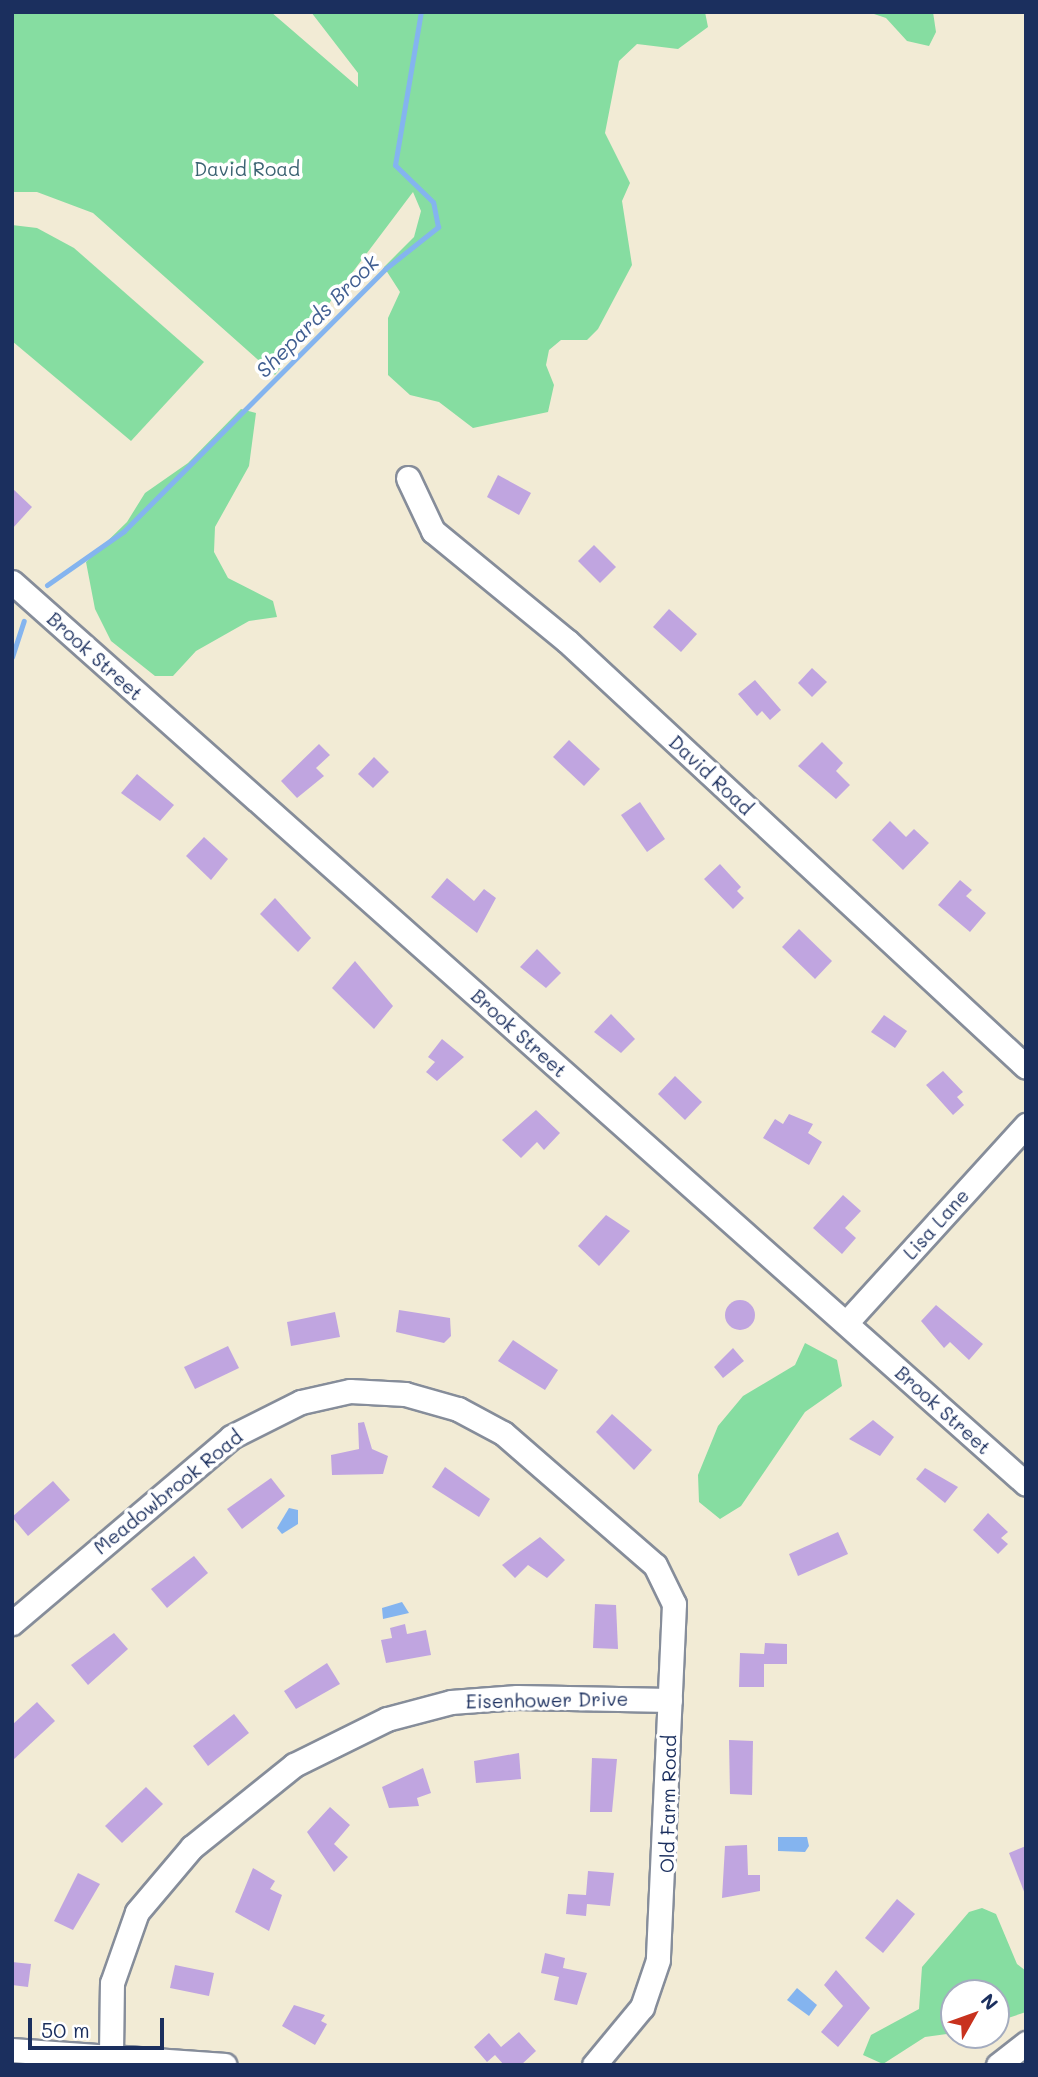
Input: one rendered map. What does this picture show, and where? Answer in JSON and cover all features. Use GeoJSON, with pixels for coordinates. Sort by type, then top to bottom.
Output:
{"type":"FeatureCollection","features":[{"type":"Feature","properties":{"kind":"street","name":"David Road"},"geometry":{"type":"LineString","coordinates":[[408,478],[433,531],[567,640],[1026,1067]]}},
{"type":"Feature","properties":{"kind":"street","name":"Brook Street"},"geometry":{"type":"LineString","coordinates":[[12,582],[1026,1484]]}},
{"type":"Feature","properties":{"kind":"street","name":"Lisa Lane"},"geometry":{"type":"LineString","coordinates":[[846,1323],[1026,1125]]}},
{"type":"Feature","properties":{"kind":"street","name":"Meadowbrook Road"},"geometry":{"type":"LineString","coordinates":[[12,1623],[231,1437],[332,1393],[405,1394],[477,1418],[525,1450],[628,1541]]}},
{"type":"Feature","properties":{"kind":"street","name":"Old Farm Road"},"geometry":{"type":"LineString","coordinates":[[594,2065],[642,2007],[658,1960],[670,1700],[676,1635],[671,1589],[628,1541]]}},
{"type":"Feature","properties":{"kind":"street","name":"Eisenhower Drive"},"geometry":{"type":"LineString","coordinates":[[111,2053],[112,1983],[137,1912],[192,1847],[294,1765],[369,1726],[451,1702],[517,1697],[670,1700]]}},
{"type":"Feature","properties":{"kind":"street"},"geometry":{"type":"LineString","coordinates":[[998,2065],[1026,2043]]}},
{"type":"Feature","properties":{"kind":"street"},"geometry":{"type":"LineString","coordinates":[[12,2050],[111,2053],[224,2065]]}},
{"type":"Feature","properties":{"kind":"green space"},"geometry":{"type":"Polygon","coordinates":[[[12,12],[271,12],[358,87],[358,73],[311,12],[705,12],[708,27],[678,49],[637,44],[619,61],[605,133],[630,183],[622,201],[632,265],[598,329],[587,340],[561,340],[549,350],[546,365],[554,385],[548,412],[473,428],[439,402],[410,395],[388,375],[388,318],[400,292],[384,267],[414,237],[421,211],[413,192],[275,375],[93,213],[37,192],[12,192],[12,12]]]}},
{"type":"Feature","properties":{"kind":"green space"},"geometry":{"type":"Polygon","coordinates":[[[868,12],[933,12],[936,32],[929,46],[907,41],[886,18],[868,12]]]}},
{"type":"Feature","properties":{"kind":"green space"},"geometry":{"type":"Polygon","coordinates":[[[12,225],[37,228],[74,248],[204,362],[131,441],[12,341],[12,225]]]}},
{"type":"Feature","properties":{"kind":"green space"},"geometry":{"type":"Polygon","coordinates":[[[241,409],[256,413],[249,466],[215,527],[214,552],[228,578],[273,601],[277,617],[249,621],[196,651],[173,676],[155,676],[111,641],[95,609],[86,562],[127,522],[145,493],[188,463],[241,409]]]}},
{"type":"Feature","properties":{"kind":"green space"},"geometry":{"type":"Polygon","coordinates":[[[805,1343],[837,1360],[842,1386],[805,1412],[741,1506],[720,1519],[699,1502],[698,1475],[718,1426],[743,1396],[795,1365],[805,1343]]]}},
{"type":"Feature","properties":{"kind":"green space"},"geometry":{"type":"Polygon","coordinates":[[[982,1908],[996,1914],[1017,1964],[1026,1971],[1026,2012],[1010,2017],[1010,1979],[940,1979],[940,2035],[925,2037],[883,2064],[863,2055],[871,2035],[919,2009],[922,1967],[969,1912],[982,1908]]]}},
{"type":"Feature","properties":{"kind":"water"},"geometry":{"type":"Polygon","coordinates":[[[289,1508],[298,1510],[298,1524],[282,1534],[277,1528],[289,1508]]]}},
{"type":"Feature","properties":{"kind":"water"},"geometry":{"type":"Polygon","coordinates":[[[402,1602],[409,1613],[383,1619],[382,1608],[402,1602]]]}},
{"type":"Feature","properties":{"kind":"water"},"geometry":{"type":"Polygon","coordinates":[[[778,1837],[807,1837],[809,1846],[805,1852],[778,1851],[778,1837]]]}},
{"type":"Feature","properties":{"kind":"water"},"geometry":{"type":"Polygon","coordinates":[[[797,1988],[817,2005],[809,2016],[787,2000],[797,1988]]]}},
{"type":"Feature","properties":{"kind":"building"},"geometry":{"type":"Polygon","coordinates":[[[498,475],[531,493],[519,515],[487,497],[498,475]]]}},
{"type":"Feature","properties":{"kind":"building"},"geometry":{"type":"Polygon","coordinates":[[[12,488],[32,507],[12,529],[12,488]]]}},
{"type":"Feature","properties":{"kind":"building"},"geometry":{"type":"Polygon","coordinates":[[[594,545],[616,567],[600,583],[578,561],[594,545]]]}},
{"type":"Feature","properties":{"kind":"building"},"geometry":{"type":"Polygon","coordinates":[[[669,609],[697,634],[681,652],[653,627],[669,609]]]}},
{"type":"Feature","properties":{"kind":"building"},"geometry":{"type":"Polygon","coordinates":[[[812,668],[827,682],[812,697],[798,683],[812,668]]]}},
{"type":"Feature","properties":{"kind":"building"},"geometry":{"type":"Polygon","coordinates":[[[755,680],[781,710],[770,720],[762,711],[757,716],[738,694],[755,680]]]}},
{"type":"Feature","properties":{"kind":"building"},"geometry":{"type":"Polygon","coordinates":[[[569,740],[600,769],[584,786],[553,757],[569,740]]]}},
{"type":"Feature","properties":{"kind":"building"},"geometry":{"type":"Polygon","coordinates":[[[822,742],[843,763],[836,771],[850,785],[836,799],[798,766],[822,742]]]}},
{"type":"Feature","properties":{"kind":"building"},"geometry":{"type":"Polygon","coordinates":[[[319,744],[330,755],[316,768],[324,776],[297,798],[281,781],[319,744]]]}},
{"type":"Feature","properties":{"kind":"building"},"geometry":{"type":"Polygon","coordinates":[[[374,757],[389,772],[373,788],[358,774],[374,757]]]}},
{"type":"Feature","properties":{"kind":"building"},"geometry":{"type":"Polygon","coordinates":[[[137,774],[174,805],[160,821],[121,793],[137,774]]]}},
{"type":"Feature","properties":{"kind":"building"},"geometry":{"type":"Polygon","coordinates":[[[640,802],[665,839],[647,852],[621,815],[640,802]]]}},
{"type":"Feature","properties":{"kind":"building"},"geometry":{"type":"Polygon","coordinates":[[[890,821],[906,837],[914,829],[929,843],[903,870],[872,840],[890,821]]]}},
{"type":"Feature","properties":{"kind":"building"},"geometry":{"type":"Polygon","coordinates":[[[204,837],[228,859],[211,880],[186,856],[204,837]]]}},
{"type":"Feature","properties":{"kind":"building"},"geometry":{"type":"Polygon","coordinates":[[[720,864],[741,887],[737,891],[744,898],[733,909],[704,879],[720,864]]]}},
{"type":"Feature","properties":{"kind":"building"},"geometry":{"type":"Polygon","coordinates":[[[447,878],[474,901],[484,889],[496,898],[477,933],[431,897],[447,878]]]}},
{"type":"Feature","properties":{"kind":"building"},"geometry":{"type":"Polygon","coordinates":[[[960,880],[972,890],[966,896],[986,913],[970,932],[938,905],[960,880]]]}},
{"type":"Feature","properties":{"kind":"building"},"geometry":{"type":"Polygon","coordinates":[[[275,898],[311,938],[298,952],[260,914],[275,898]]]}},
{"type":"Feature","properties":{"kind":"building"},"geometry":{"type":"Polygon","coordinates":[[[799,929],[832,961],[815,979],[782,947],[799,929]]]}},
{"type":"Feature","properties":{"kind":"building"},"geometry":{"type":"Polygon","coordinates":[[[537,949],[561,973],[546,988],[520,967],[537,949]]]}},
{"type":"Feature","properties":{"kind":"building"},"geometry":{"type":"Polygon","coordinates":[[[355,961],[393,1006],[374,1029],[332,988],[355,961]]]}},
{"type":"Feature","properties":{"kind":"building"},"geometry":{"type":"Polygon","coordinates":[[[611,1014],[635,1039],[621,1053],[594,1032],[611,1014]]]}},
{"type":"Feature","properties":{"kind":"building"},"geometry":{"type":"Polygon","coordinates":[[[884,1015],[907,1031],[895,1048],[871,1032],[884,1015]]]}},
{"type":"Feature","properties":{"kind":"building"},"geometry":{"type":"Polygon","coordinates":[[[442,1039],[464,1057],[437,1081],[426,1072],[435,1062],[428,1057],[442,1039]]]}},
{"type":"Feature","properties":{"kind":"building"},"geometry":{"type":"Polygon","coordinates":[[[943,1071],[963,1092],[957,1097],[964,1105],[953,1115],[926,1085],[943,1071]]]}},
{"type":"Feature","properties":{"kind":"building"},"geometry":{"type":"Polygon","coordinates":[[[675,1076],[702,1102],[685,1120],[658,1094],[675,1076]]]}},
{"type":"Feature","properties":{"kind":"building"},"geometry":{"type":"Polygon","coordinates":[[[536,1110],[560,1133],[544,1150],[537,1142],[521,1158],[502,1140],[536,1110]]]}},
{"type":"Feature","properties":{"kind":"building"},"geometry":{"type":"Polygon","coordinates":[[[789,1114],[813,1124],[808,1133],[822,1142],[809,1165],[763,1138],[775,1119],[783,1124],[789,1114]]]}},
{"type":"Feature","properties":{"kind":"building"},"geometry":{"type":"Polygon","coordinates":[[[843,1195],[861,1211],[845,1228],[856,1238],[842,1254],[813,1228],[843,1195]]]}},
{"type":"Feature","properties":{"kind":"building"},"geometry":{"type":"Polygon","coordinates":[[[606,1215],[630,1231],[599,1266],[578,1246],[606,1215]]]}},
{"type":"Feature","properties":{"kind":"building"},"geometry":{"type":"Polygon","coordinates":[[[740,1300],[751,1304],[755,1315],[751,1326],[740,1330],[729,1326],[725,1315],[729,1304],[740,1300]]]}},
{"type":"Feature","properties":{"kind":"building"},"geometry":{"type":"Polygon","coordinates":[[[936,1305],[983,1344],[969,1360],[950,1342],[944,1348],[921,1321],[936,1305]]]}},
{"type":"Feature","properties":{"kind":"building"},"geometry":{"type":"Polygon","coordinates":[[[399,1310],[450,1318],[451,1336],[444,1343],[396,1332],[399,1310]]]}},
{"type":"Feature","properties":{"kind":"building"},"geometry":{"type":"Polygon","coordinates":[[[335,1312],[340,1337],[291,1346],[287,1322],[335,1312]]]}},
{"type":"Feature","properties":{"kind":"building"},"geometry":{"type":"Polygon","coordinates":[[[513,1340],[558,1370],[545,1390],[498,1361],[513,1340]]]}},
{"type":"Feature","properties":{"kind":"building"},"geometry":{"type":"Polygon","coordinates":[[[228,1346],[239,1368],[195,1389],[184,1367],[228,1346]]]}},
{"type":"Feature","properties":{"kind":"building"},"geometry":{"type":"Polygon","coordinates":[[[733,1348],[744,1361],[723,1378],[714,1367],[733,1348]]]}},
{"type":"Feature","properties":{"kind":"building"},"geometry":{"type":"Polygon","coordinates":[[[612,1414],[652,1450],[634,1470],[596,1432],[612,1414]]]}},
{"type":"Feature","properties":{"kind":"building"},"geometry":{"type":"Polygon","coordinates":[[[873,1420],[894,1437],[880,1456],[849,1439],[873,1420]]]}},
{"type":"Feature","properties":{"kind":"building"},"geometry":{"type":"Polygon","coordinates":[[[364,1422],[372,1449],[388,1456],[383,1474],[332,1475],[331,1455],[359,1449],[358,1423],[364,1422]]]}},
{"type":"Feature","properties":{"kind":"building"},"geometry":{"type":"Polygon","coordinates":[[[445,1467],[490,1499],[479,1517],[432,1487],[445,1467]]]}},
{"type":"Feature","properties":{"kind":"building"},"geometry":{"type":"Polygon","coordinates":[[[925,1468],[958,1487],[945,1503],[916,1479],[925,1468]]]}},
{"type":"Feature","properties":{"kind":"building"},"geometry":{"type":"Polygon","coordinates":[[[271,1478],[285,1496],[242,1529],[227,1509],[271,1478]]]}},
{"type":"Feature","properties":{"kind":"building"},"geometry":{"type":"Polygon","coordinates":[[[53,1481],[70,1500],[28,1536],[12,1517],[53,1481]]]}},
{"type":"Feature","properties":{"kind":"building"},"geometry":{"type":"Polygon","coordinates":[[[988,1513],[1008,1532],[1001,1538],[1008,1544],[998,1554],[973,1530],[988,1513]]]}},
{"type":"Feature","properties":{"kind":"building"},"geometry":{"type":"Polygon","coordinates":[[[838,1532],[848,1554],[798,1576],[789,1554],[838,1532]]]}},
{"type":"Feature","properties":{"kind":"building"},"geometry":{"type":"Polygon","coordinates":[[[540,1537],[565,1560],[547,1578],[528,1565],[515,1578],[502,1565],[540,1537]]]}},
{"type":"Feature","properties":{"kind":"building"},"geometry":{"type":"Polygon","coordinates":[[[194,1556],[208,1573],[167,1608],[151,1589],[194,1556]]]}},
{"type":"Feature","properties":{"kind":"building"},"geometry":{"type":"Polygon","coordinates":[[[595,1604],[616,1605],[618,1649],[593,1648],[595,1604]]]}},
{"type":"Feature","properties":{"kind":"building"},"geometry":{"type":"Polygon","coordinates":[[[405,1624],[407,1634],[426,1630],[431,1655],[386,1663],[381,1640],[392,1638],[390,1628],[405,1624]]]}},
{"type":"Feature","properties":{"kind":"building"},"geometry":{"type":"Polygon","coordinates":[[[114,1633],[128,1649],[88,1685],[71,1665],[114,1633]]]}},
{"type":"Feature","properties":{"kind":"building"},"geometry":{"type":"Polygon","coordinates":[[[765,1643],[787,1644],[787,1664],[764,1664],[764,1687],[739,1687],[740,1653],[764,1654],[765,1643]]]}},
{"type":"Feature","properties":{"kind":"building"},"geometry":{"type":"Polygon","coordinates":[[[327,1663],[340,1684],[296,1709],[284,1691],[327,1663]]]}},
{"type":"Feature","properties":{"kind":"building"},"geometry":{"type":"Polygon","coordinates":[[[37,1702],[55,1721],[12,1761],[12,1725],[37,1702]]]}},
{"type":"Feature","properties":{"kind":"building"},"geometry":{"type":"Polygon","coordinates":[[[234,1714],[249,1733],[208,1766],[193,1746],[234,1714]]]}},
{"type":"Feature","properties":{"kind":"building"},"geometry":{"type":"Polygon","coordinates":[[[729,1740],[753,1741],[752,1795],[730,1794],[729,1740]]]}},
{"type":"Feature","properties":{"kind":"building"},"geometry":{"type":"Polygon","coordinates":[[[519,1753],[521,1779],[476,1783],[474,1761],[519,1753]]]}},
{"type":"Feature","properties":{"kind":"building"},"geometry":{"type":"Polygon","coordinates":[[[592,1758],[617,1759],[612,1812],[590,1812],[592,1758]]]}},
{"type":"Feature","properties":{"kind":"building"},"geometry":{"type":"Polygon","coordinates":[[[423,1768],[431,1793],[417,1798],[419,1806],[389,1808],[382,1787],[423,1768]]]}},
{"type":"Feature","properties":{"kind":"building"},"geometry":{"type":"Polygon","coordinates":[[[146,1787],[163,1804],[122,1843],[105,1826],[146,1787]]]}},
{"type":"Feature","properties":{"kind":"building"},"geometry":{"type":"Polygon","coordinates":[[[330,1807],[350,1825],[334,1844],[348,1857],[334,1872],[307,1832],[330,1807]]]}},
{"type":"Feature","properties":{"kind":"building"},"geometry":{"type":"Polygon","coordinates":[[[747,1845],[748,1875],[760,1875],[760,1891],[722,1898],[725,1846],[747,1845]]]}},
{"type":"Feature","properties":{"kind":"building"},"geometry":{"type":"Polygon","coordinates":[[[1026,1846],[1026,1894],[1025,1894],[1009,1853],[1026,1846]]]}},
{"type":"Feature","properties":{"kind":"building"},"geometry":{"type":"Polygon","coordinates":[[[253,1868],[275,1881],[270,1889],[282,1895],[269,1931],[235,1912],[253,1868]]]}},
{"type":"Feature","properties":{"kind":"building"},"geometry":{"type":"Polygon","coordinates":[[[588,1871],[614,1873],[610,1906],[587,1904],[586,1916],[566,1914],[568,1894],[586,1895],[588,1871]]]}},
{"type":"Feature","properties":{"kind":"building"},"geometry":{"type":"Polygon","coordinates":[[[78,1873],[100,1884],[73,1930],[54,1921],[78,1873]]]}},
{"type":"Feature","properties":{"kind":"building"},"geometry":{"type":"Polygon","coordinates":[[[897,1899],[915,1914],[883,1953],[865,1938],[897,1899]]]}},
{"type":"Feature","properties":{"kind":"building"},"geometry":{"type":"Polygon","coordinates":[[[545,1953],[565,1958],[563,1968],[587,1973],[577,2005],[554,2000],[559,1977],[541,1973],[545,1953]]]}},
{"type":"Feature","properties":{"kind":"building"},"geometry":{"type":"Polygon","coordinates":[[[12,1962],[31,1964],[28,1987],[12,1985],[12,1962]]]}},
{"type":"Feature","properties":{"kind":"building"},"geometry":{"type":"Polygon","coordinates":[[[175,1965],[214,1973],[209,1996],[170,1988],[175,1965]]]}},
{"type":"Feature","properties":{"kind":"building"},"geometry":{"type":"Polygon","coordinates":[[[836,1970],[870,2008],[838,2047],[821,2032],[843,2006],[824,1985],[836,1970]]]}},
{"type":"Feature","properties":{"kind":"building"},"geometry":{"type":"Polygon","coordinates":[[[294,2005],[325,2015],[321,2021],[327,2024],[315,2045],[282,2026],[294,2005]]]}},
{"type":"Feature","properties":{"kind":"building"},"geometry":{"type":"Polygon","coordinates":[[[519,2032],[536,2051],[521,2065],[504,2065],[495,2055],[487,2062],[474,2047],[489,2033],[501,2047],[519,2032]]]}},
{"type":"Feature","properties":{"kind":"waterway","name":"Shepards Brook"},"geometry":{"type":"LineString","coordinates":[[47,585],[124,531],[385,269],[438,227],[433,202],[395,165],[421,12]]}},
{"type":"Feature","properties":{"kind":"waterway","name":"Shepards Brook"},"geometry":{"type":"LineString","coordinates":[[12,657],[24,621]]}}]}
